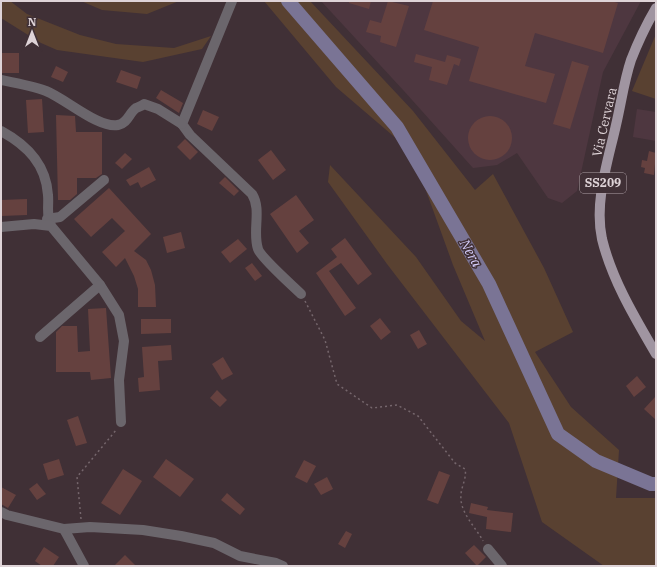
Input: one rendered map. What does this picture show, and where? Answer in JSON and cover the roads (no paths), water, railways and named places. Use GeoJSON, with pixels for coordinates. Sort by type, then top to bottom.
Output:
{"type":"FeatureCollection","features":[{"type":"Feature","properties":{"kind":"main road","name":"Via Cervara"},"geometry":{"type":"LineString","coordinates":[[656,8],[643,31],[631,61],[604,179],[600,218],[602,238],[608,261],[636,320],[656,354]]}},
{"type":"Feature","properties":{"kind":"street"},"geometry":{"type":"LineString","coordinates":[[182,124],[232,1]]}},
{"type":"Feature","properties":{"kind":"street"},"geometry":{"type":"LineString","coordinates":[[1,80],[46,91],[68,102],[88,117],[112,125],[120,125],[135,108],[144,104],[158,110],[182,124],[190,135],[252,194],[257,201],[256,237],[258,251],[301,294]]}},
{"type":"Feature","properties":{"kind":"street"},"geometry":{"type":"LineString","coordinates":[[1,131],[18,140],[32,153],[42,171],[48,194],[49,222],[100,285],[119,315],[124,341],[119,380],[122,422]]}},
{"type":"Feature","properties":{"kind":"street"},"geometry":{"type":"LineString","coordinates":[[1,227],[49,222],[60,217],[104,180]]}},
{"type":"Feature","properties":{"kind":"street"},"geometry":{"type":"LineString","coordinates":[[40,337],[100,285]]}},
{"type":"Feature","properties":{"kind":"street"},"geometry":{"type":"LineString","coordinates":[[1,512],[7,515],[64,529],[82,528],[143,530],[180,536],[214,543],[240,556],[276,563],[283,566]]}},
{"type":"Feature","properties":{"kind":"street"},"geometry":{"type":"LineString","coordinates":[[64,529],[84,566]]}},
{"type":"Feature","properties":{"kind":"street"},"geometry":{"type":"LineString","coordinates":[[488,549],[502,566]]}},
{"type":"Feature","properties":{"kind":"waterway","name":"Nera"},"geometry":{"type":"LineString","coordinates":[[288,1],[397,127],[489,284],[558,434],[596,461],[651,484],[656,484]]}}]}
